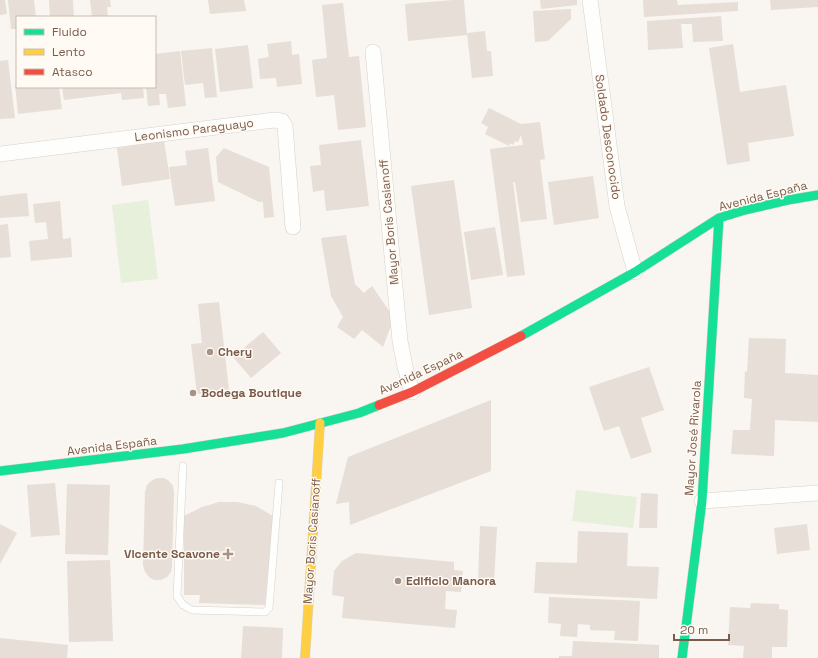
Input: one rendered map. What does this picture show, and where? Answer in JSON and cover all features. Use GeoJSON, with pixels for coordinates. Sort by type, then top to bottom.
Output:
{"type":"FeatureCollection","features":[{"type":"Feature","properties":{"kind":"main road","name":"Avenida España"},"geometry":{"type":"LineString","coordinates":[[0,471],[203,446],[283,433],[359,413],[412,392],[469,364],[635,272],[719,218],[788,200],[818,195]]}},
{"type":"Feature","properties":{"kind":"main road","name":"Mayor José Rivarola"},"geometry":{"type":"LineString","coordinates":[[682,658],[702,501],[719,218]]}},
{"type":"Feature","properties":{"kind":"main road","name":"Mayor Boris Casianoff"},"geometry":{"type":"LineString","coordinates":[[305,658],[320,423]]}},
{"type":"Feature","properties":{"kind":"street","name":"Soldado Desconocido"},"geometry":{"type":"LineString","coordinates":[[590,0],[618,206],[635,272]]}},
{"type":"Feature","properties":{"kind":"street","name":"Mayor Boris Casianoff"},"geometry":{"type":"LineString","coordinates":[[373,52],[400,341],[412,392]]}},
{"type":"Feature","properties":{"kind":"street","name":"Leonismo Paraguayo"},"geometry":{"type":"LineString","coordinates":[[0,154],[274,120],[282,121],[285,126],[293,227]]}},
{"type":"Feature","properties":{"kind":"street"},"geometry":{"type":"LineString","coordinates":[[702,501],[818,493]]}},
{"type":"Feature","properties":{"kind":"lane"},"geometry":{"type":"LineString","coordinates":[[183,466],[177,596],[182,605],[192,610],[265,612],[269,608],[279,483]]}},
{"type":"Feature","properties":{"kind":"green space"},"geometry":{"type":"Polygon","coordinates":[[[148,200],[158,279],[121,283],[112,205],[148,200]]]}},
{"type":"Feature","properties":{"kind":"green space"},"geometry":{"type":"Polygon","coordinates":[[[576,490],[637,497],[633,528],[572,521],[576,490]]]}},
{"type":"Feature","properties":{"kind":"building"},"geometry":{"type":"Polygon","coordinates":[[[0,0],[5,0],[7,14],[0,15],[0,0]]]}},
{"type":"Feature","properties":{"kind":"building"},"geometry":{"type":"Polygon","coordinates":[[[8,0],[34,0],[36,16],[16,16],[16,29],[11,29],[8,0]]]}},
{"type":"Feature","properties":{"kind":"building"},"geometry":{"type":"Polygon","coordinates":[[[49,0],[73,0],[74,16],[50,16],[49,0]]]}},
{"type":"Feature","properties":{"kind":"building"},"geometry":{"type":"Polygon","coordinates":[[[90,0],[110,0],[111,7],[107,7],[108,16],[92,16],[90,0]]]}},
{"type":"Feature","properties":{"kind":"building"},"geometry":{"type":"Polygon","coordinates":[[[208,0],[244,0],[246,11],[210,14],[208,0]]]}},
{"type":"Feature","properties":{"kind":"building"},"geometry":{"type":"Polygon","coordinates":[[[464,0],[467,35],[408,41],[405,4],[464,0]]]}},
{"type":"Feature","properties":{"kind":"building"},"geometry":{"type":"Polygon","coordinates":[[[540,0],[577,0],[577,5],[541,9],[540,0]]]}},
{"type":"Feature","properties":{"kind":"building"},"geometry":{"type":"Polygon","coordinates":[[[643,0],[677,0],[678,5],[738,2],[738,11],[644,17],[643,0]]]}},
{"type":"Feature","properties":{"kind":"building"},"geometry":{"type":"Polygon","coordinates":[[[770,0],[818,0],[818,7],[771,10],[770,0]]]}},
{"type":"Feature","properties":{"kind":"building"},"geometry":{"type":"Polygon","coordinates":[[[343,3],[349,57],[359,56],[366,127],[338,130],[334,95],[316,97],[312,60],[327,58],[322,5],[343,3]]]}},
{"type":"Feature","properties":{"kind":"building"},"geometry":{"type":"Polygon","coordinates":[[[571,9],[571,19],[548,41],[535,42],[533,11],[571,9]]]}},
{"type":"Feature","properties":{"kind":"building"},"geometry":{"type":"Polygon","coordinates":[[[721,16],[723,41],[693,42],[692,24],[681,24],[683,48],[648,50],[647,21],[721,16]]]}},
{"type":"Feature","properties":{"kind":"building"},"geometry":{"type":"Polygon","coordinates":[[[485,31],[487,51],[491,51],[493,76],[472,78],[467,33],[485,31]]]}},
{"type":"Feature","properties":{"kind":"building"},"geometry":{"type":"Polygon","coordinates":[[[291,41],[292,55],[299,54],[302,84],[277,87],[276,78],[260,79],[258,59],[269,57],[267,44],[291,41]]]}},
{"type":"Feature","properties":{"kind":"building"},"geometry":{"type":"Polygon","coordinates":[[[733,44],[740,92],[786,85],[794,136],[748,143],[750,161],[727,165],[709,48],[733,44]]]}},
{"type":"Feature","properties":{"kind":"building"},"geometry":{"type":"Polygon","coordinates":[[[248,45],[253,88],[220,92],[215,49],[248,45]]]}},
{"type":"Feature","properties":{"kind":"building"},"geometry":{"type":"Polygon","coordinates":[[[212,48],[217,97],[205,98],[203,83],[185,85],[181,51],[212,48]]]}},
{"type":"Feature","properties":{"kind":"building"},"geometry":{"type":"Polygon","coordinates":[[[180,51],[186,106],[168,108],[166,94],[159,94],[160,105],[148,106],[146,88],[156,88],[156,54],[180,51]]]}},
{"type":"Feature","properties":{"kind":"building"},"geometry":{"type":"Polygon","coordinates":[[[8,60],[15,118],[0,119],[0,61],[8,60]]]}},
{"type":"Feature","properties":{"kind":"building"},"geometry":{"type":"Polygon","coordinates":[[[15,84],[16,88],[59,88],[62,109],[18,114],[15,84]]]}},
{"type":"Feature","properties":{"kind":"building"},"geometry":{"type":"Polygon","coordinates":[[[62,88],[143,88],[144,98],[122,100],[121,93],[64,100],[62,88]]]}},
{"type":"Feature","properties":{"kind":"building"},"geometry":{"type":"Polygon","coordinates":[[[489,108],[521,124],[540,122],[545,159],[540,160],[547,219],[521,222],[515,182],[513,182],[525,275],[507,277],[490,149],[523,145],[521,135],[518,142],[515,141],[513,145],[510,143],[509,146],[485,134],[488,127],[481,123],[489,108]]]}},
{"type":"Feature","properties":{"kind":"building"},"geometry":{"type":"Polygon","coordinates":[[[361,140],[369,206],[326,211],[324,190],[313,192],[310,166],[321,165],[319,145],[361,140]]]}},
{"type":"Feature","properties":{"kind":"building"},"geometry":{"type":"Polygon","coordinates":[[[164,141],[170,179],[122,186],[117,148],[164,141]]]}},
{"type":"Feature","properties":{"kind":"building"},"geometry":{"type":"Polygon","coordinates":[[[208,148],[215,201],[175,206],[169,167],[187,165],[185,151],[208,148]]]}},
{"type":"Feature","properties":{"kind":"building"},"geometry":{"type":"Polygon","coordinates":[[[224,148],[269,167],[274,217],[264,218],[263,202],[259,202],[218,182],[216,157],[224,148]]]}},
{"type":"Feature","properties":{"kind":"building"},"geometry":{"type":"Polygon","coordinates":[[[593,176],[599,218],[554,225],[548,182],[593,176]]]}},
{"type":"Feature","properties":{"kind":"building"},"geometry":{"type":"Polygon","coordinates":[[[454,180],[472,308],[429,315],[411,186],[454,180]]]}},
{"type":"Feature","properties":{"kind":"building"},"geometry":{"type":"Polygon","coordinates":[[[27,193],[29,216],[0,218],[0,196],[27,193]]]}},
{"type":"Feature","properties":{"kind":"building"},"geometry":{"type":"Polygon","coordinates":[[[60,201],[63,239],[71,238],[72,257],[31,261],[29,241],[48,239],[46,222],[35,223],[33,204],[60,201]]]}},
{"type":"Feature","properties":{"kind":"building"},"geometry":{"type":"Polygon","coordinates":[[[8,224],[11,257],[0,258],[0,225],[8,224]]]}},
{"type":"Feature","properties":{"kind":"building"},"geometry":{"type":"Polygon","coordinates":[[[495,227],[503,275],[471,280],[464,232],[495,227]]]}},
{"type":"Feature","properties":{"kind":"building"},"geometry":{"type":"Polygon","coordinates":[[[346,235],[355,284],[364,293],[372,286],[394,318],[383,347],[362,330],[354,339],[337,327],[343,317],[331,296],[321,238],[346,235]]]}},
{"type":"Feature","properties":{"kind":"building"},"geometry":{"type":"Polygon","coordinates":[[[219,302],[229,390],[197,394],[191,344],[202,343],[198,304],[219,302]]]}},
{"type":"Feature","properties":{"kind":"building"},"geometry":{"type":"Polygon","coordinates":[[[263,332],[281,353],[251,378],[233,357],[263,332]]]}},
{"type":"Feature","properties":{"kind":"building"},"geometry":{"type":"Polygon","coordinates":[[[749,338],[786,339],[785,373],[818,375],[818,422],[775,420],[774,456],[731,454],[733,430],[750,430],[752,399],[744,398],[745,371],[747,372],[749,338]]]}},
{"type":"Feature","properties":{"kind":"building"},"geometry":{"type":"Polygon","coordinates":[[[649,367],[664,410],[641,418],[652,452],[631,459],[619,426],[604,431],[589,387],[649,367]]]}},
{"type":"Feature","properties":{"kind":"building"},"geometry":{"type":"Polygon","coordinates":[[[491,400],[491,471],[350,525],[349,502],[336,504],[348,457],[491,400]]]}},
{"type":"Feature","properties":{"kind":"building"},"geometry":{"type":"Polygon","coordinates":[[[157,478],[164,478],[169,481],[173,486],[174,493],[172,566],[171,572],[167,577],[161,580],[154,580],[149,577],[145,572],[143,565],[145,492],[147,485],[157,478]]]}},
{"type":"Feature","properties":{"kind":"building"},"geometry":{"type":"Polygon","coordinates":[[[55,483],[60,535],[31,537],[27,485],[55,483]]]}},
{"type":"Feature","properties":{"kind":"building"},"geometry":{"type":"Polygon","coordinates":[[[67,484],[110,485],[108,555],[65,554],[67,484]]]}},
{"type":"Feature","properties":{"kind":"building"},"geometry":{"type":"Polygon","coordinates":[[[641,493],[658,494],[657,528],[639,528],[641,493]]]}},
{"type":"Feature","properties":{"kind":"building"},"geometry":{"type":"Polygon","coordinates":[[[219,502],[237,502],[256,506],[273,516],[265,605],[199,603],[200,595],[184,595],[184,516],[202,507],[219,502]]]}},
{"type":"Feature","properties":{"kind":"building"},"geometry":{"type":"Polygon","coordinates":[[[0,524],[17,533],[0,564],[0,524]]]}},
{"type":"Feature","properties":{"kind":"building"},"geometry":{"type":"Polygon","coordinates":[[[807,524],[810,550],[777,554],[774,528],[807,524]]]}},
{"type":"Feature","properties":{"kind":"building"},"geometry":{"type":"Polygon","coordinates":[[[480,526],[497,527],[494,583],[478,582],[480,526]]]}},
{"type":"Feature","properties":{"kind":"building"},"geometry":{"type":"Polygon","coordinates":[[[578,531],[628,533],[627,566],[659,567],[657,599],[534,593],[536,562],[577,563],[578,531]]]}},
{"type":"Feature","properties":{"kind":"building","name":"Edificio Manora"},"geometry":{"type":"Polygon","coordinates":[[[356,553],[454,562],[454,570],[463,571],[461,592],[446,591],[445,609],[457,610],[455,628],[342,618],[344,597],[332,595],[334,571],[342,561],[356,553]]]}},
{"type":"Feature","properties":{"kind":"building"},"geometry":{"type":"Polygon","coordinates":[[[110,560],[113,641],[69,642],[67,561],[110,560]]]}},
{"type":"Feature","properties":{"kind":"building"},"geometry":{"type":"Polygon","coordinates":[[[549,597],[640,601],[638,641],[614,640],[615,631],[590,630],[590,625],[578,624],[577,637],[560,636],[561,624],[548,623],[549,597]]]}},
{"type":"Feature","properties":{"kind":"building"},"geometry":{"type":"Polygon","coordinates":[[[751,603],[779,604],[779,609],[788,610],[787,647],[772,647],[772,658],[743,658],[744,646],[728,645],[730,607],[750,608],[751,603]]]}},
{"type":"Feature","properties":{"kind":"building"},"geometry":{"type":"Polygon","coordinates":[[[243,626],[283,628],[282,658],[241,658],[243,626]]]}},
{"type":"Feature","properties":{"kind":"building"},"geometry":{"type":"Polygon","coordinates":[[[0,638],[68,645],[67,658],[0,658],[0,638]]]}},
{"type":"Feature","properties":{"kind":"building"},"geometry":{"type":"Polygon","coordinates":[[[573,641],[659,645],[659,658],[559,658],[559,656],[572,656],[573,641]]]}},
{"type":"Feature","properties":{"kind":"traffic: fast"},"geometry":{"type":"LineString","coordinates":[[521,336],[635,272],[719,218],[788,200],[818,195]]}},
{"type":"Feature","properties":{"kind":"traffic: fast"},"geometry":{"type":"LineString","coordinates":[[682,658],[702,501],[719,218]]}},
{"type":"Feature","properties":{"kind":"traffic: fast"},"geometry":{"type":"LineString","coordinates":[[0,471],[183,449],[283,433],[359,413],[379,405]]}},
{"type":"Feature","properties":{"kind":"traffic: slow"},"geometry":{"type":"LineString","coordinates":[[305,658],[320,423]]}},
{"type":"Feature","properties":{"kind":"traffic: jam"},"geometry":{"type":"LineString","coordinates":[[379,405],[412,392],[521,336]]}},
{"type":"Feature","properties":{"kind":"place","name":"Chery"},"geometry":{"type":"Point","coordinates":[210,352]}},
{"type":"Feature","properties":{"kind":"place","name":"Bodega Boutique"},"geometry":{"type":"Point","coordinates":[193,393]}},
{"type":"Feature","properties":{"kind":"place","name":"Vicente Scavone"},"geometry":{"type":"Point","coordinates":[228,554]}},
{"type":"Feature","properties":{"kind":"place","name":"Edificio Manora"},"geometry":{"type":"Point","coordinates":[398,581]}}]}
